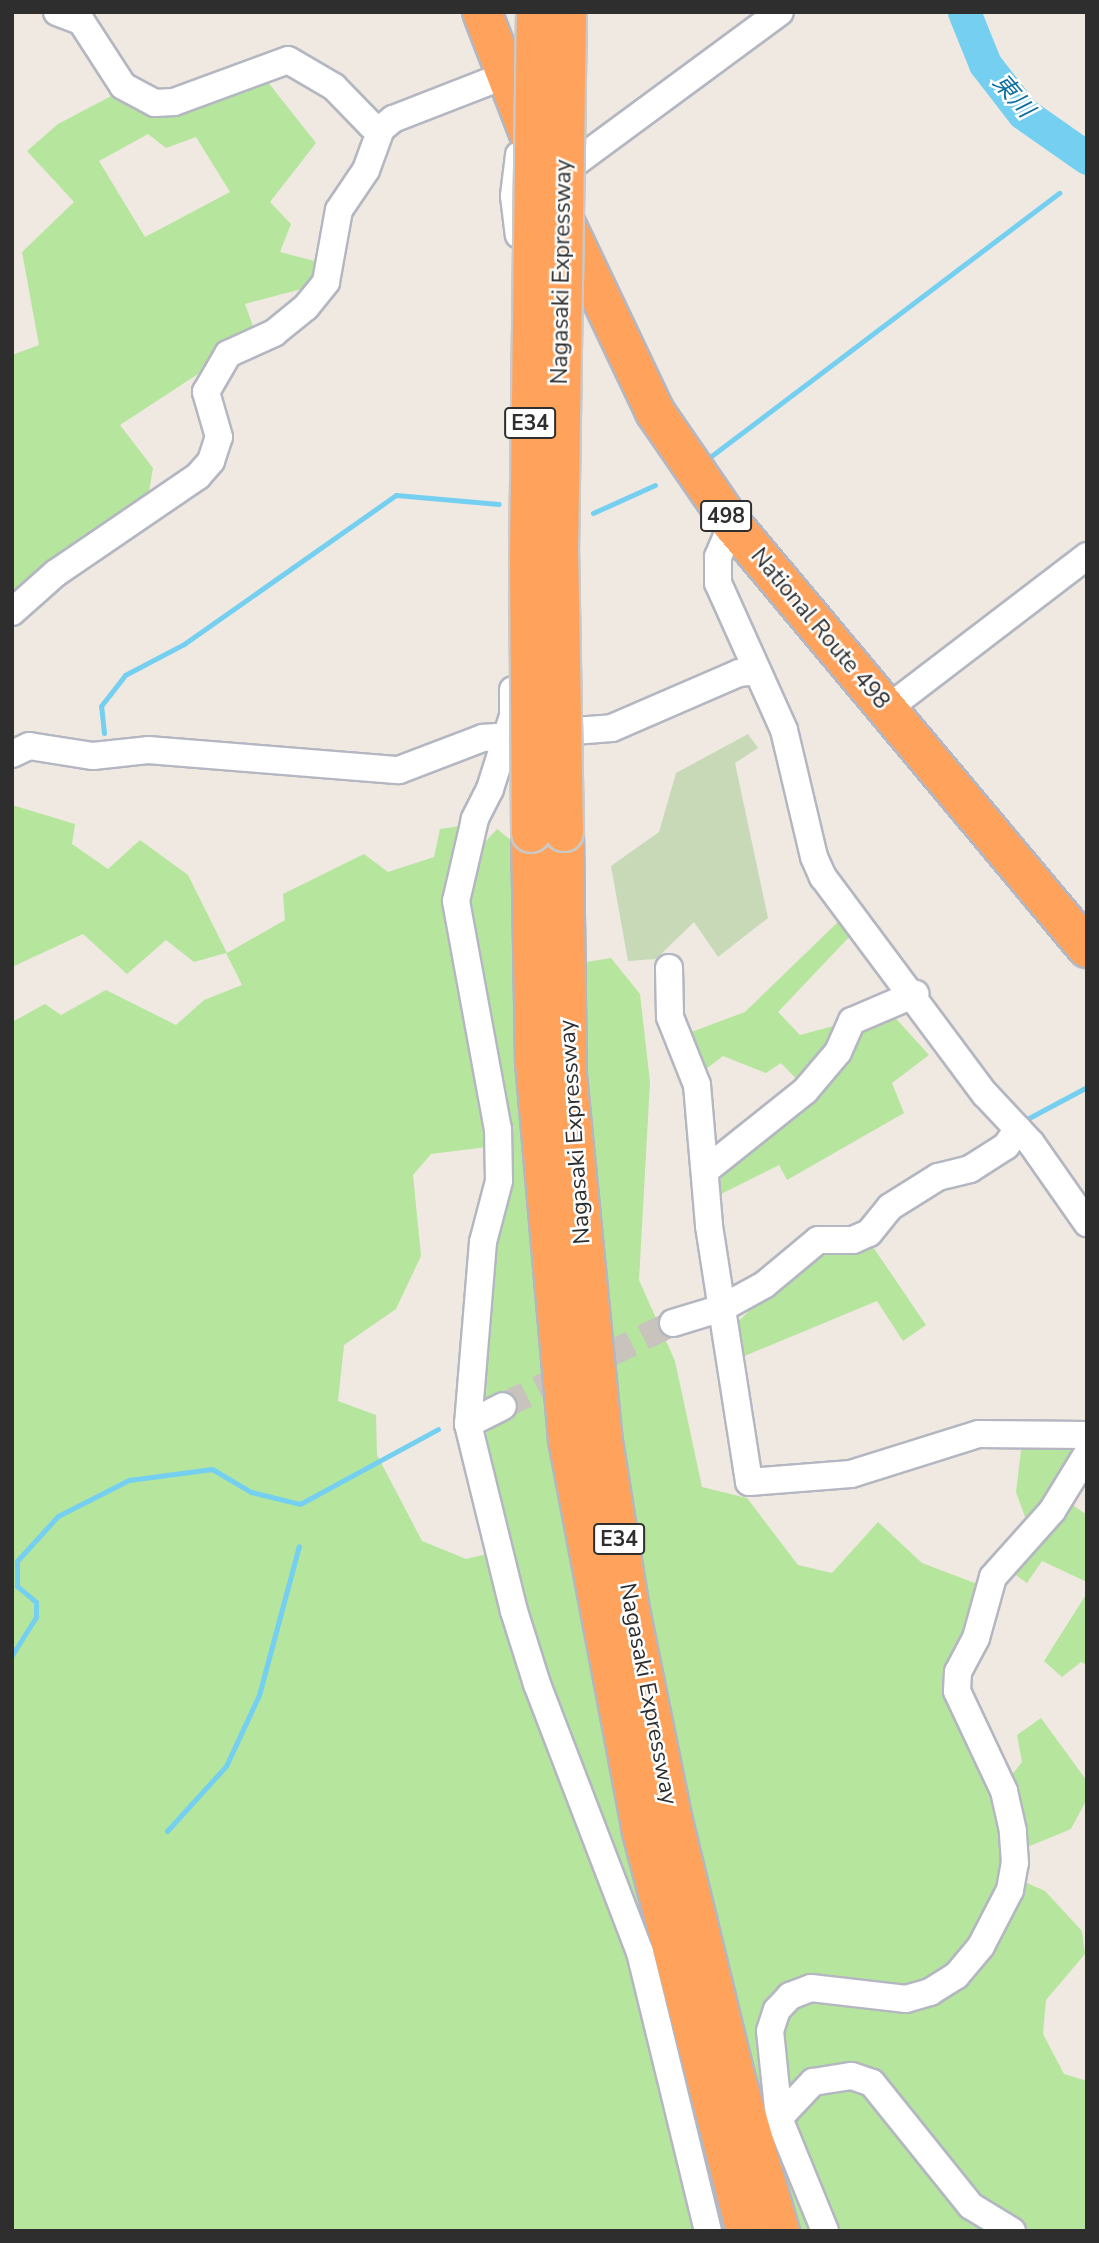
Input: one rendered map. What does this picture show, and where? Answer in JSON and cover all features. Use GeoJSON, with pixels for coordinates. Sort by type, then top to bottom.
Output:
{"type":"FeatureCollection","features":[{"type":"Feature","properties":{"kind":"highway","name":"National Route 498"},"geometry":{"type":"LineString","coordinates":[[482,12],[548,183],[587,275],[655,412],[732,524],[1087,948]]}},
{"type":"Feature","properties":{"kind":"highway","name":"Nagasaki Expressway"},"geometry":{"type":"LineString","coordinates":[[537,12],[529,548],[547,832],[567,1075],[602,1435],[630,1610],[672,1817],[736,2079],[780,2231]]}},
{"type":"Feature","properties":{"kind":"highway","name":"Nagasaki Expressway"},"geometry":{"type":"LineString","coordinates":[[567,12],[559,542],[535,1062],[568,1440],[641,1828],[746,2231]]}},
{"type":"Feature","properties":{"kind":"street"},"geometry":{"type":"LineString","coordinates":[[57,12],[81,22],[123,86],[155,103],[174,102],[288,60],[334,87],[372,125],[382,129]]}},
{"type":"Feature","properties":{"kind":"street"},"geometry":{"type":"LineString","coordinates":[[548,183],[780,12]]}},
{"type":"Feature","properties":{"kind":"street"},"geometry":{"type":"LineString","coordinates":[[12,612],[56,573],[198,476],[211,461],[219,437],[206,392],[228,354],[274,333],[306,307],[326,282],[339,210],[366,170],[382,129],[393,119],[506,75]]}},
{"type":"Feature","properties":{"kind":"street"},"geometry":{"type":"LineString","coordinates":[[523,120],[514,196],[520,238],[513,716],[475,819],[456,901],[498,1129],[499,1181],[483,1242],[468,1424],[487,1509],[533,1672],[640,1952],[708,2231]]}},
{"type":"Feature","properties":{"kind":"street"},"geometry":{"type":"LineString","coordinates":[[732,524],[718,556],[718,583],[784,730],[814,857],[823,877],[915,994],[985,1094],[1018,1129],[1087,1223]]}},
{"type":"Feature","properties":{"kind":"street"},"geometry":{"type":"LineString","coordinates":[[887,709],[1087,556]]}},
{"type":"Feature","properties":{"kind":"street"},"geometry":{"type":"LineString","coordinates":[[12,754],[29,746],[93,756],[148,750],[399,770],[483,738],[612,729],[739,673],[757,671]]}},
{"type":"Feature","properties":{"kind":"street"},"geometry":{"type":"LineString","coordinates":[[669,968],[670,1017],[698,1085],[722,1308],[749,1482],[851,1474],[979,1434],[1087,1435]]}},
{"type":"Feature","properties":{"kind":"street"},"geometry":{"type":"LineString","coordinates":[[706,1170],[805,1091],[838,1052],[852,1021],[915,994]]}},
{"type":"Feature","properties":{"kind":"street"},"geometry":{"type":"LineString","coordinates":[[673,1323],[722,1308],[764,1285],[804,1247],[818,1240],[853,1240],[869,1233],[890,1207],[938,1177],[970,1169],[1006,1146],[1018,1129]]}},
{"type":"Feature","properties":{"kind":"street"},"geometry":{"type":"LineString","coordinates":[[468,1424],[503,1406]]}},
{"type":"Feature","properties":{"kind":"street"},"geometry":{"type":"LineString","coordinates":[[825,2231],[779,2118],[770,2031],[777,2010],[790,1996],[811,1988],[906,1999],[930,1992],[956,1976],[981,1946],[1010,1890],[1015,1863],[1004,1791],[957,1691],[958,1672],[976,1638],[993,1577],[1052,1511],[1087,1454]]}},
{"type":"Feature","properties":{"kind":"street"},"geometry":{"type":"LineString","coordinates":[[779,2118],[813,2082],[852,2076],[872,2083],[971,2206],[1012,2231]]}},
{"type":"Feature","properties":{"kind":"green space"},"geometry":{"type":"Polygon","coordinates":[[[263,76],[316,143],[270,202],[291,224],[280,252],[322,263],[313,286],[245,304],[254,329],[220,341],[198,374],[120,425],[153,468],[149,492],[12,596],[12,355],[39,345],[22,252],[74,202],[27,151],[58,124],[117,93],[163,113],[263,76]],[[148,134],[99,161],[145,237],[230,192],[196,137],[166,148],[148,134]]]}},
{"type":"Feature","properties":{"kind":"green space"},"geometry":{"type":"Polygon","coordinates":[[[748,734],[758,748],[735,763],[768,918],[718,957],[694,922],[656,959],[628,961],[611,866],[659,832],[676,773],[748,734]]]}},
{"type":"Feature","properties":{"kind":"green space"},"geometry":{"type":"Polygon","coordinates":[[[12,805],[75,824],[72,844],[108,869],[140,840],[188,875],[227,953],[285,920],[283,894],[364,854],[388,872],[434,857],[440,829],[461,826],[486,841],[497,829],[512,841],[524,972],[611,958],[640,994],[650,1082],[639,1280],[675,1361],[702,1487],[747,1498],[798,1565],[832,1573],[878,1522],[922,1563],[980,1585],[969,1629],[947,1668],[997,1793],[1004,1827],[1003,1872],[1045,1891],[1082,1931],[1085,1954],[1046,2000],[1043,2034],[1064,2074],[1087,2081],[1087,2231],[12,2231],[12,1022],[45,1004],[61,1015],[106,990],[176,1025],[204,1000],[242,985],[226,953],[194,962],[166,940],[127,974],[83,934],[12,967],[12,805]],[[495,1146],[431,1154],[413,1175],[421,1256],[396,1309],[344,1345],[338,1401],[376,1415],[377,1455],[422,1541],[466,1559],[508,1549],[485,1426],[490,1278],[512,1173],[495,1146]]]}},
{"type":"Feature","properties":{"kind":"green space"},"geometry":{"type":"Polygon","coordinates":[[[840,920],[853,933],[778,1012],[800,1035],[889,1011],[929,1055],[892,1083],[904,1113],[787,1180],[779,1165],[721,1194],[721,1175],[812,1095],[781,1063],[766,1073],[723,1056],[697,1076],[686,1034],[745,1012],[840,920]]]}},
{"type":"Feature","properties":{"kind":"green space"},"geometry":{"type":"Polygon","coordinates":[[[871,1244],[926,1325],[903,1341],[877,1301],[742,1357],[732,1327],[817,1248],[871,1244]]]}},
{"type":"Feature","properties":{"kind":"green space"},"geometry":{"type":"Polygon","coordinates":[[[1022,1442],[1084,1444],[1057,1494],[1087,1515],[1087,1582],[1042,1561],[1027,1583],[999,1563],[1029,1528],[1016,1492],[1022,1442]]]}},
{"type":"Feature","properties":{"kind":"green space"},"geometry":{"type":"Polygon","coordinates":[[[1087,1593],[1087,1665],[1081,1662],[1062,1677],[1044,1661],[1087,1593]]]}},
{"type":"Feature","properties":{"kind":"green space"},"geometry":{"type":"Polygon","coordinates":[[[1041,1718],[1087,1781],[1087,1799],[1071,1829],[1025,1848],[1007,1781],[1022,1762],[1017,1735],[1041,1718]]]}},
{"type":"Feature","properties":{"kind":"waterway","name":"東川"},"geometry":{"type":"LineString","coordinates":[[964,12],[985,64],[1023,113],[1087,158]]}},
{"type":"Feature","properties":{"kind":"waterway"},"geometry":{"type":"LineString","coordinates":[[706,460],[1059,193]]}},
{"type":"Feature","properties":{"kind":"waterway"},"geometry":{"type":"LineString","coordinates":[[593,513],[655,485]]}},
{"type":"Feature","properties":{"kind":"waterway"},"geometry":{"type":"LineString","coordinates":[[104,733],[101,706],[125,675],[184,644],[396,495],[499,504]]}},
{"type":"Feature","properties":{"kind":"waterway"},"geometry":{"type":"LineString","coordinates":[[1027,1119],[1087,1087]]}},
{"type":"Feature","properties":{"kind":"waterway"},"geometry":{"type":"LineString","coordinates":[[12,1655],[36,1617],[36,1602],[17,1586],[17,1561],[58,1516],[129,1480],[212,1469],[251,1492],[300,1504],[438,1429]]}},
{"type":"Feature","properties":{"kind":"waterway"},"geometry":{"type":"LineString","coordinates":[[167,1831],[226,1766],[259,1695],[299,1546]]}},
{"type":"Feature","properties":{"kind":"tunnel"},"geometry":{"type":"LineString","coordinates":[[503,1406],[673,1323]]}}]}
